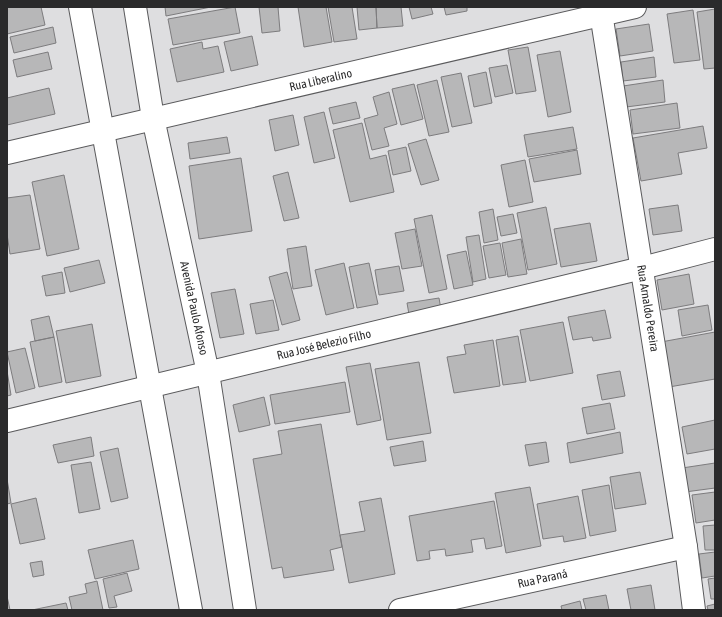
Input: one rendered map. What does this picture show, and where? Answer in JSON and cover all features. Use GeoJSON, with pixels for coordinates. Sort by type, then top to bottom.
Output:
{"type":"FeatureCollection","features":[{"type":"Feature","properties":{"kind":"street"},"geometry":{"type":"LineString","coordinates":[[80,7],[191,610]]}},
{"type":"Feature","properties":{"kind":"street","name":"Avenida Paulo Afonso"},"geometry":{"type":"LineString","coordinates":[[135,7],[153,118],[208,373],[245,610]]}},
{"type":"Feature","properties":{"kind":"street","name":"Rua Liberalino"},"geometry":{"type":"LineString","coordinates":[[7,153],[601,11],[635,7]]}},
{"type":"Feature","properties":{"kind":"street","name":"Rua Arnaldo Pereira"},"geometry":{"type":"LineString","coordinates":[[601,11],[686,547],[694,610]]}},
{"type":"Feature","properties":{"kind":"street","name":"Rua José Belezio Filho"},"geometry":{"type":"LineString","coordinates":[[7,421],[642,268],[715,249]]}},
{"type":"Feature","properties":{"kind":"street","name":"Rua Paraná"},"geometry":{"type":"LineString","coordinates":[[400,610],[686,547]]}},
{"type":"Feature","properties":{"kind":"building"},"geometry":{"type":"Polygon","coordinates":[[[7,7],[41,7],[45,25],[7,34],[7,7]]]}},
{"type":"Feature","properties":{"kind":"building"},"geometry":{"type":"Polygon","coordinates":[[[165,7],[211,7],[166,16],[165,7]]]}},
{"type":"Feature","properties":{"kind":"building"},"geometry":{"type":"Polygon","coordinates":[[[235,7],[240,33],[173,45],[168,19],[235,7]]]}},
{"type":"Feature","properties":{"kind":"building"},"geometry":{"type":"Polygon","coordinates":[[[259,7],[278,7],[280,31],[262,33],[259,7]]]}},
{"type":"Feature","properties":{"kind":"building"},"geometry":{"type":"Polygon","coordinates":[[[298,7],[326,7],[332,42],[304,47],[298,7]]]}},
{"type":"Feature","properties":{"kind":"building"},"geometry":{"type":"Polygon","coordinates":[[[328,7],[352,7],[357,39],[334,42],[328,7]]]}},
{"type":"Feature","properties":{"kind":"building"},"geometry":{"type":"Polygon","coordinates":[[[357,7],[376,7],[377,28],[359,30],[357,7]]]}},
{"type":"Feature","properties":{"kind":"building"},"geometry":{"type":"Polygon","coordinates":[[[376,7],[401,7],[403,26],[377,28],[376,7]]]}},
{"type":"Feature","properties":{"kind":"building"},"geometry":{"type":"Polygon","coordinates":[[[409,7],[431,7],[433,14],[412,19],[409,7]]]}},
{"type":"Feature","properties":{"kind":"building"},"geometry":{"type":"Polygon","coordinates":[[[444,7],[467,7],[467,11],[446,15],[444,7]]]}},
{"type":"Feature","properties":{"kind":"building"},"geometry":{"type":"Polygon","coordinates":[[[715,9],[715,68],[704,69],[697,12],[715,9]]]}},
{"type":"Feature","properties":{"kind":"building"},"geometry":{"type":"Polygon","coordinates":[[[693,10],[700,60],[674,63],[667,14],[693,10]]]}},
{"type":"Feature","properties":{"kind":"building"},"geometry":{"type":"Polygon","coordinates":[[[649,24],[653,51],[620,56],[616,29],[649,24]]]}},
{"type":"Feature","properties":{"kind":"building"},"geometry":{"type":"Polygon","coordinates":[[[53,27],[56,43],[14,53],[10,37],[53,27]]]}},
{"type":"Feature","properties":{"kind":"building"},"geometry":{"type":"Polygon","coordinates":[[[252,36],[258,65],[231,71],[224,42],[252,36]]]}},
{"type":"Feature","properties":{"kind":"building"},"geometry":{"type":"Polygon","coordinates":[[[202,42],[203,49],[218,46],[224,72],[177,82],[170,49],[202,42]]]}},
{"type":"Feature","properties":{"kind":"building"},"geometry":{"type":"Polygon","coordinates":[[[528,47],[536,91],[516,94],[508,50],[528,47]]]}},
{"type":"Feature","properties":{"kind":"building"},"geometry":{"type":"Polygon","coordinates":[[[560,51],[571,112],[548,117],[537,55],[560,51]]]}},
{"type":"Feature","properties":{"kind":"building"},"geometry":{"type":"Polygon","coordinates":[[[48,52],[52,69],[17,77],[13,60],[48,52]]]}},
{"type":"Feature","properties":{"kind":"building"},"geometry":{"type":"Polygon","coordinates":[[[654,57],[656,77],[623,81],[621,62],[654,57]]]}},
{"type":"Feature","properties":{"kind":"building"},"geometry":{"type":"Polygon","coordinates":[[[507,65],[513,93],[495,97],[489,68],[507,65]]]}},
{"type":"Feature","properties":{"kind":"building"},"geometry":{"type":"Polygon","coordinates":[[[486,72],[492,103],[474,107],[468,76],[486,72]]]}},
{"type":"Feature","properties":{"kind":"building"},"geometry":{"type":"Polygon","coordinates":[[[461,73],[472,123],[452,127],[441,77],[461,73]]]}},
{"type":"Feature","properties":{"kind":"building"},"geometry":{"type":"Polygon","coordinates":[[[437,80],[449,132],[429,136],[417,85],[437,80]]]}},
{"type":"Feature","properties":{"kind":"building"},"geometry":{"type":"Polygon","coordinates":[[[663,80],[665,102],[626,107],[623,86],[663,80]]]}},
{"type":"Feature","properties":{"kind":"building"},"geometry":{"type":"Polygon","coordinates":[[[414,84],[423,119],[401,125],[392,89],[414,84]]]}},
{"type":"Feature","properties":{"kind":"building"},"geometry":{"type":"Polygon","coordinates":[[[49,88],[55,114],[7,125],[7,98],[49,88]]]}},
{"type":"Feature","properties":{"kind":"building"},"geometry":{"type":"Polygon","coordinates":[[[389,92],[397,124],[384,128],[389,146],[372,150],[364,119],[378,115],[373,97],[389,92]]]}},
{"type":"Feature","properties":{"kind":"building"},"geometry":{"type":"Polygon","coordinates":[[[356,102],[360,118],[333,124],[329,108],[356,102]]]}},
{"type":"Feature","properties":{"kind":"building"},"geometry":{"type":"Polygon","coordinates":[[[677,103],[680,128],[633,134],[630,110],[677,103]]]}},
{"type":"Feature","properties":{"kind":"building"},"geometry":{"type":"Polygon","coordinates":[[[324,112],[335,158],[314,163],[304,117],[324,112]]]}},
{"type":"Feature","properties":{"kind":"building"},"geometry":{"type":"Polygon","coordinates":[[[293,115],[299,145],[275,151],[269,120],[293,115]]]}},
{"type":"Feature","properties":{"kind":"building"},"geometry":{"type":"Polygon","coordinates":[[[362,123],[370,159],[386,155],[394,192],[350,202],[333,130],[362,123]]]}},
{"type":"Feature","properties":{"kind":"building"},"geometry":{"type":"Polygon","coordinates":[[[703,126],[707,148],[678,153],[682,174],[641,181],[633,138],[703,126]]]}},
{"type":"Feature","properties":{"kind":"building"},"geometry":{"type":"Polygon","coordinates":[[[573,127],[577,149],[528,157],[524,135],[573,127]]]}},
{"type":"Feature","properties":{"kind":"building"},"geometry":{"type":"Polygon","coordinates":[[[227,137],[230,153],[190,159],[188,143],[227,137]]]}},
{"type":"Feature","properties":{"kind":"building"},"geometry":{"type":"Polygon","coordinates":[[[426,139],[439,180],[421,185],[408,144],[426,139]]]}},
{"type":"Feature","properties":{"kind":"building"},"geometry":{"type":"Polygon","coordinates":[[[406,147],[411,171],[393,175],[388,151],[406,147]]]}},
{"type":"Feature","properties":{"kind":"building"},"geometry":{"type":"Polygon","coordinates":[[[577,150],[581,174],[534,182],[529,159],[577,150]]]}},
{"type":"Feature","properties":{"kind":"building"},"geometry":{"type":"Polygon","coordinates":[[[241,158],[252,231],[199,239],[189,166],[241,158]]]}},
{"type":"Feature","properties":{"kind":"building"},"geometry":{"type":"Polygon","coordinates":[[[525,160],[533,202],[509,207],[501,165],[525,160]]]}},
{"type":"Feature","properties":{"kind":"building"},"geometry":{"type":"Polygon","coordinates":[[[288,172],[299,218],[284,221],[273,176],[288,172]]]}},
{"type":"Feature","properties":{"kind":"building"},"geometry":{"type":"Polygon","coordinates":[[[64,175],[79,249],[47,256],[32,182],[64,175]]]}},
{"type":"Feature","properties":{"kind":"building"},"geometry":{"type":"Polygon","coordinates":[[[30,195],[40,249],[10,254],[7,234],[7,198],[30,195]]]}},
{"type":"Feature","properties":{"kind":"building"},"geometry":{"type":"Polygon","coordinates":[[[678,205],[682,231],[653,235],[649,209],[678,205]]]}},
{"type":"Feature","properties":{"kind":"building"},"geometry":{"type":"Polygon","coordinates":[[[546,207],[557,264],[528,270],[517,213],[546,207]]]}},
{"type":"Feature","properties":{"kind":"building"},"geometry":{"type":"Polygon","coordinates":[[[493,209],[498,240],[484,243],[479,212],[493,209]]]}},
{"type":"Feature","properties":{"kind":"building"},"geometry":{"type":"Polygon","coordinates":[[[513,214],[517,233],[501,236],[497,217],[513,214]]]}},
{"type":"Feature","properties":{"kind":"building"},"geometry":{"type":"Polygon","coordinates":[[[432,215],[447,289],[429,293],[414,219],[432,215]]]}},
{"type":"Feature","properties":{"kind":"building"},"geometry":{"type":"Polygon","coordinates":[[[590,223],[597,261],[561,267],[554,229],[590,223]]]}},
{"type":"Feature","properties":{"kind":"building"},"geometry":{"type":"Polygon","coordinates":[[[415,229],[422,266],[402,269],[395,233],[415,229]]]}},
{"type":"Feature","properties":{"kind":"building"},"geometry":{"type":"Polygon","coordinates":[[[479,235],[486,279],[473,282],[466,237],[479,235]]]}},
{"type":"Feature","properties":{"kind":"building"},"geometry":{"type":"Polygon","coordinates":[[[521,239],[527,274],[508,277],[502,243],[521,239]]]}},
{"type":"Feature","properties":{"kind":"building"},"geometry":{"type":"Polygon","coordinates":[[[500,243],[506,275],[489,278],[483,246],[500,243]]]}},
{"type":"Feature","properties":{"kind":"building"},"geometry":{"type":"Polygon","coordinates":[[[306,246],[312,286],[293,289],[287,249],[306,246]]]}},
{"type":"Feature","properties":{"kind":"building"},"geometry":{"type":"Polygon","coordinates":[[[466,251],[473,285],[454,289],[447,255],[466,251]]]}},
{"type":"Feature","properties":{"kind":"building"},"geometry":{"type":"Polygon","coordinates":[[[99,260],[105,283],[70,292],[64,268],[99,260]]]}},
{"type":"Feature","properties":{"kind":"building"},"geometry":{"type":"Polygon","coordinates":[[[344,263],[354,308],[326,315],[315,270],[344,263]]]}},
{"type":"Feature","properties":{"kind":"building"},"geometry":{"type":"Polygon","coordinates":[[[369,263],[378,304],[357,308],[349,267],[369,263]]]}},
{"type":"Feature","properties":{"kind":"building"},"geometry":{"type":"Polygon","coordinates":[[[399,266],[404,291],[379,295],[375,270],[399,266]]]}},
{"type":"Feature","properties":{"kind":"building"},"geometry":{"type":"Polygon","coordinates":[[[62,272],[65,293],[46,296],[42,276],[62,272]]]}},
{"type":"Feature","properties":{"kind":"building"},"geometry":{"type":"Polygon","coordinates":[[[287,272],[300,320],[282,325],[269,277],[287,272]]]}},
{"type":"Feature","properties":{"kind":"building"},"geometry":{"type":"Polygon","coordinates":[[[689,274],[694,304],[662,310],[657,280],[689,274]]]}},
{"type":"Feature","properties":{"kind":"building"},"geometry":{"type":"Polygon","coordinates":[[[235,289],[244,334],[220,338],[211,293],[235,289]]]}},
{"type":"Feature","properties":{"kind":"building"},"geometry":{"type":"Polygon","coordinates":[[[439,298],[442,315],[410,320],[407,303],[439,298]]]}},
{"type":"Feature","properties":{"kind":"building"},"geometry":{"type":"Polygon","coordinates":[[[273,300],[279,330],[256,334],[250,304],[273,300]]]}},
{"type":"Feature","properties":{"kind":"building"},"geometry":{"type":"Polygon","coordinates":[[[708,305],[712,330],[682,336],[678,310],[708,305]]]}},
{"type":"Feature","properties":{"kind":"building"},"geometry":{"type":"Polygon","coordinates":[[[605,310],[611,338],[593,341],[592,337],[573,340],[568,317],[605,310]]]}},
{"type":"Feature","properties":{"kind":"building"},"geometry":{"type":"Polygon","coordinates":[[[49,316],[54,337],[35,341],[31,320],[49,316]]]}},
{"type":"Feature","properties":{"kind":"building"},"geometry":{"type":"Polygon","coordinates":[[[563,322],[573,373],[530,381],[520,330],[563,322]]]}},
{"type":"Feature","properties":{"kind":"building"},"geometry":{"type":"Polygon","coordinates":[[[92,324],[101,376],[66,383],[56,331],[92,324]]]}},
{"type":"Feature","properties":{"kind":"building"},"geometry":{"type":"Polygon","coordinates":[[[715,332],[715,379],[669,387],[661,342],[715,332]]]}},
{"type":"Feature","properties":{"kind":"building"},"geometry":{"type":"Polygon","coordinates":[[[518,336],[526,382],[503,385],[496,340],[518,336]]]}},
{"type":"Feature","properties":{"kind":"building"},"geometry":{"type":"Polygon","coordinates":[[[54,337],[62,382],[39,387],[30,342],[54,337]]]}},
{"type":"Feature","properties":{"kind":"building"},"geometry":{"type":"Polygon","coordinates":[[[493,340],[500,386],[454,393],[447,357],[466,354],[464,345],[493,340]]]}},
{"type":"Feature","properties":{"kind":"building"},"geometry":{"type":"Polygon","coordinates":[[[25,348],[35,388],[16,393],[7,352],[25,348]]]}},
{"type":"Feature","properties":{"kind":"building"},"geometry":{"type":"Polygon","coordinates":[[[419,362],[431,433],[387,440],[375,369],[419,362]]]}},
{"type":"Feature","properties":{"kind":"building"},"geometry":{"type":"Polygon","coordinates":[[[370,363],[381,420],[357,425],[346,367],[370,363]]]}},
{"type":"Feature","properties":{"kind":"building"},"geometry":{"type":"Polygon","coordinates":[[[7,371],[11,395],[7,396],[7,371]]]}},
{"type":"Feature","properties":{"kind":"building"},"geometry":{"type":"Polygon","coordinates":[[[620,371],[625,396],[602,400],[597,375],[620,371]]]}},
{"type":"Feature","properties":{"kind":"building"},"geometry":{"type":"Polygon","coordinates":[[[345,382],[350,412],[275,424],[270,395],[345,382]]]}},
{"type":"Feature","properties":{"kind":"building"},"geometry":{"type":"Polygon","coordinates":[[[264,397],[270,425],[239,432],[233,405],[264,397]]]}},
{"type":"Feature","properties":{"kind":"building"},"geometry":{"type":"Polygon","coordinates":[[[610,403],[615,429],[587,434],[582,408],[610,403]]]}},
{"type":"Feature","properties":{"kind":"building"},"geometry":{"type":"Polygon","coordinates":[[[715,420],[715,449],[687,454],[682,427],[715,420]]]}},
{"type":"Feature","properties":{"kind":"building"},"geometry":{"type":"Polygon","coordinates":[[[321,424],[342,547],[330,550],[334,570],[284,578],[282,567],[272,569],[253,459],[282,454],[278,431],[321,424]]]}},
{"type":"Feature","properties":{"kind":"building"},"geometry":{"type":"Polygon","coordinates":[[[620,432],[623,453],[570,463],[567,443],[620,432]]]}},
{"type":"Feature","properties":{"kind":"building"},"geometry":{"type":"Polygon","coordinates":[[[91,437],[94,456],[58,463],[53,445],[91,437]]]}},
{"type":"Feature","properties":{"kind":"building"},"geometry":{"type":"Polygon","coordinates":[[[423,441],[426,461],[394,466],[390,447],[423,441]]]}},
{"type":"Feature","properties":{"kind":"building"},"geometry":{"type":"Polygon","coordinates":[[[546,442],[549,462],[529,466],[525,445],[546,442]]]}},
{"type":"Feature","properties":{"kind":"building"},"geometry":{"type":"Polygon","coordinates":[[[118,448],[128,498],[111,502],[100,452],[118,448]]]}},
{"type":"Feature","properties":{"kind":"building"},"geometry":{"type":"Polygon","coordinates":[[[91,462],[100,509],[79,513],[71,465],[91,462]]]}},
{"type":"Feature","properties":{"kind":"building"},"geometry":{"type":"Polygon","coordinates":[[[715,463],[715,488],[685,492],[682,468],[715,463]]]}},
{"type":"Feature","properties":{"kind":"building"},"geometry":{"type":"Polygon","coordinates":[[[640,472],[646,504],[615,509],[610,477],[640,472]]]}},
{"type":"Feature","properties":{"kind":"building"},"geometry":{"type":"Polygon","coordinates":[[[7,479],[11,503],[7,504],[7,479]]]}},
{"type":"Feature","properties":{"kind":"building"},"geometry":{"type":"Polygon","coordinates":[[[609,485],[616,531],[590,536],[582,490],[609,485]]]}},
{"type":"Feature","properties":{"kind":"building"},"geometry":{"type":"Polygon","coordinates":[[[530,487],[541,546],[506,553],[495,493],[530,487]]]}},
{"type":"Feature","properties":{"kind":"building"},"geometry":{"type":"Polygon","coordinates":[[[715,492],[715,520],[696,523],[692,495],[715,492]]]}},
{"type":"Feature","properties":{"kind":"building"},"geometry":{"type":"Polygon","coordinates":[[[578,496],[586,538],[564,542],[563,536],[543,539],[537,504],[578,496]]]}},
{"type":"Feature","properties":{"kind":"building"},"geometry":{"type":"Polygon","coordinates":[[[36,498],[45,539],[20,544],[11,504],[36,498]]]}},
{"type":"Feature","properties":{"kind":"building"},"geometry":{"type":"Polygon","coordinates":[[[381,498],[395,574],[349,583],[340,535],[365,531],[359,502],[381,498]]]}},
{"type":"Feature","properties":{"kind":"building"},"geometry":{"type":"Polygon","coordinates":[[[494,501],[502,546],[486,549],[484,538],[471,540],[473,552],[446,556],[445,549],[429,551],[430,559],[417,561],[409,516],[494,501]]]}},
{"type":"Feature","properties":{"kind":"building"},"geometry":{"type":"Polygon","coordinates":[[[715,525],[715,550],[705,550],[703,526],[715,525]]]}},
{"type":"Feature","properties":{"kind":"building"},"geometry":{"type":"Polygon","coordinates":[[[133,540],[139,569],[95,579],[88,550],[133,540]]]}},
{"type":"Feature","properties":{"kind":"building"},"geometry":{"type":"Polygon","coordinates":[[[715,552],[715,576],[702,578],[699,554],[715,552]]]}},
{"type":"Feature","properties":{"kind":"building"},"geometry":{"type":"Polygon","coordinates":[[[42,561],[44,575],[33,577],[30,563],[42,561]]]}},
{"type":"Feature","properties":{"kind":"building"},"geometry":{"type":"Polygon","coordinates":[[[127,573],[132,591],[114,596],[117,607],[109,608],[103,579],[127,573]]]}},
{"type":"Feature","properties":{"kind":"building"},"geometry":{"type":"Polygon","coordinates":[[[715,578],[715,599],[711,599],[708,579],[715,578]]]}},
{"type":"Feature","properties":{"kind":"building"},"geometry":{"type":"Polygon","coordinates":[[[97,581],[103,610],[72,610],[69,597],[87,593],[85,584],[97,581]]]}},
{"type":"Feature","properties":{"kind":"building"},"geometry":{"type":"Polygon","coordinates":[[[651,585],[655,610],[631,610],[627,589],[651,585]]]}},
{"type":"Feature","properties":{"kind":"building"},"geometry":{"type":"Polygon","coordinates":[[[606,595],[609,610],[586,610],[583,599],[606,595]]]}},
{"type":"Feature","properties":{"kind":"building"},"geometry":{"type":"Polygon","coordinates":[[[7,596],[10,610],[7,610],[7,596]]]}},
{"type":"Feature","properties":{"kind":"building"},"geometry":{"type":"Polygon","coordinates":[[[580,601],[582,610],[562,610],[561,606],[580,601]]]}},
{"type":"Feature","properties":{"kind":"building"},"geometry":{"type":"Polygon","coordinates":[[[66,603],[68,610],[32,610],[66,603]]]}},
{"type":"Feature","properties":{"kind":"building"},"geometry":{"type":"Polygon","coordinates":[[[715,604],[715,610],[708,610],[707,606],[715,604]]]}}]}
